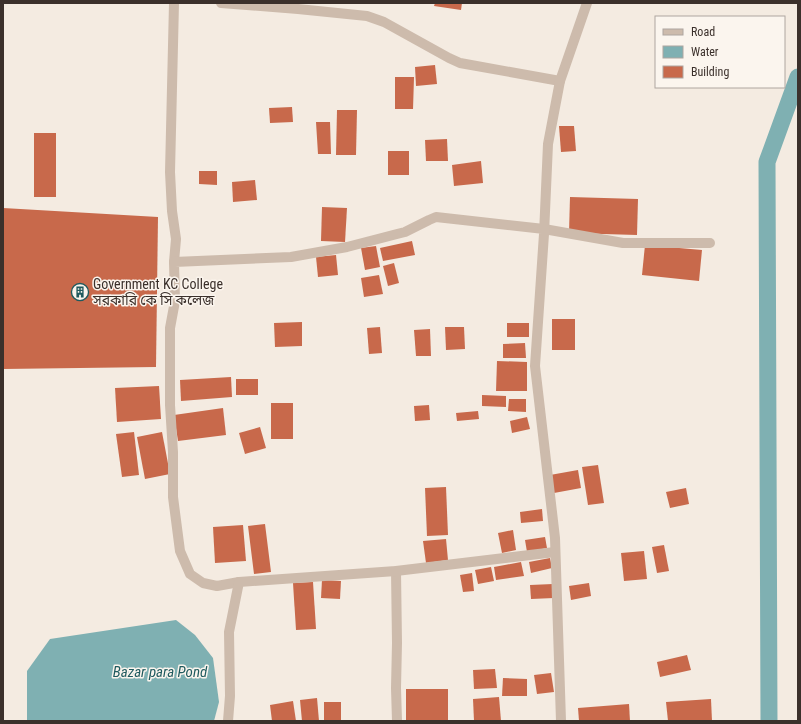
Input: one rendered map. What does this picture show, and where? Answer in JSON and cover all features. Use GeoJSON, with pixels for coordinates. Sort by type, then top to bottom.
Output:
{"type":"FeatureCollection","features":[{"type":"Feature","properties":{"kind":"street"},"geometry":{"type":"LineString","coordinates":[[174,3],[170,172],[172,210],[176,239],[174,262],[175,301],[170,328],[170,405],[174,498],[180,551],[190,574],[203,583],[217,586],[239,582],[396,571],[555,552]]}},
{"type":"Feature","properties":{"kind":"street"},"geometry":{"type":"LineString","coordinates":[[221,3],[367,16],[384,22],[460,63],[560,81]]}},
{"type":"Feature","properties":{"kind":"street"},"geometry":{"type":"LineString","coordinates":[[561,721],[555,538],[534,366],[544,229],[548,144],[560,81],[587,3]]}},
{"type":"Feature","properties":{"kind":"street"},"geometry":{"type":"LineString","coordinates":[[174,262],[291,257],[347,247],[405,232],[428,220],[436,218],[544,229],[623,243],[710,243]]}},
{"type":"Feature","properties":{"kind":"street"},"geometry":{"type":"LineString","coordinates":[[396,571],[397,721]]}},
{"type":"Feature","properties":{"kind":"street"},"geometry":{"type":"LineString","coordinates":[[228,721],[230,696],[229,632],[239,582]]}},
{"type":"Feature","properties":{"kind":"water","name":"Bazar para Pond"},"geometry":{"type":"Polygon","coordinates":[[[176,620],[195,635],[213,658],[219,702],[214,721],[27,721],[27,671],[50,639],[176,620]]]}},
{"type":"Feature","properties":{"kind":"building"},"geometry":{"type":"Polygon","coordinates":[[[435,3],[462,3],[461,10],[434,6],[435,3]]]}},
{"type":"Feature","properties":{"kind":"building"},"geometry":{"type":"Polygon","coordinates":[[[435,65],[437,84],[416,86],[415,67],[435,65]]]}},
{"type":"Feature","properties":{"kind":"building"},"geometry":{"type":"Polygon","coordinates":[[[395,77],[414,77],[413,109],[395,109],[395,77]]]}},
{"type":"Feature","properties":{"kind":"building"},"geometry":{"type":"Polygon","coordinates":[[[292,107],[293,122],[270,123],[269,108],[292,107]]]}},
{"type":"Feature","properties":{"kind":"building"},"geometry":{"type":"Polygon","coordinates":[[[337,110],[357,110],[356,155],[336,155],[337,110]]]}},
{"type":"Feature","properties":{"kind":"building"},"geometry":{"type":"Polygon","coordinates":[[[316,122],[330,122],[331,154],[318,154],[316,122]]]}},
{"type":"Feature","properties":{"kind":"building"},"geometry":{"type":"Polygon","coordinates":[[[559,126],[574,126],[576,151],[561,152],[559,126]]]}},
{"type":"Feature","properties":{"kind":"building"},"geometry":{"type":"Polygon","coordinates":[[[34,133],[56,133],[56,197],[34,197],[34,133]]]}},
{"type":"Feature","properties":{"kind":"building"},"geometry":{"type":"Polygon","coordinates":[[[447,139],[448,161],[426,161],[425,140],[447,139]]]}},
{"type":"Feature","properties":{"kind":"building"},"geometry":{"type":"Polygon","coordinates":[[[388,151],[409,151],[409,175],[388,175],[388,151]]]}},
{"type":"Feature","properties":{"kind":"building"},"geometry":{"type":"Polygon","coordinates":[[[481,161],[483,183],[454,186],[452,165],[481,161]]]}},
{"type":"Feature","properties":{"kind":"building"},"geometry":{"type":"Polygon","coordinates":[[[199,171],[217,171],[217,185],[199,184],[199,171]]]}},
{"type":"Feature","properties":{"kind":"building"},"geometry":{"type":"Polygon","coordinates":[[[255,180],[257,200],[233,202],[232,182],[255,180]]]}},
{"type":"Feature","properties":{"kind":"building"},"geometry":{"type":"Polygon","coordinates":[[[570,197],[638,199],[637,235],[569,233],[570,197]]]}},
{"type":"Feature","properties":{"kind":"building"},"geometry":{"type":"Polygon","coordinates":[[[322,207],[347,208],[345,242],[321,241],[322,207]]]}},
{"type":"Feature","properties":{"kind":"building","name":"Government KC College সরকারি কে সি কলেজ"},"geometry":{"type":"Polygon","coordinates":[[[3,208],[158,217],[156,367],[3,369],[3,208]]]}},
{"type":"Feature","properties":{"kind":"building"},"geometry":{"type":"Polygon","coordinates":[[[412,241],[415,255],[383,261],[380,248],[412,241]]]}},
{"type":"Feature","properties":{"kind":"building"},"geometry":{"type":"Polygon","coordinates":[[[645,245],[702,250],[699,281],[642,275],[645,245]]]}},
{"type":"Feature","properties":{"kind":"building"},"geometry":{"type":"Polygon","coordinates":[[[376,246],[380,267],[365,270],[361,248],[376,246]]]}},
{"type":"Feature","properties":{"kind":"building"},"geometry":{"type":"Polygon","coordinates":[[[336,255],[338,275],[318,277],[316,257],[336,255]]]}},
{"type":"Feature","properties":{"kind":"building"},"geometry":{"type":"Polygon","coordinates":[[[394,263],[399,283],[388,286],[383,266],[394,263]]]}},
{"type":"Feature","properties":{"kind":"building"},"geometry":{"type":"Polygon","coordinates":[[[379,275],[383,294],[364,297],[361,278],[379,275]]]}},
{"type":"Feature","properties":{"kind":"building"},"geometry":{"type":"Polygon","coordinates":[[[552,319],[575,319],[575,350],[552,350],[552,319]]]}},
{"type":"Feature","properties":{"kind":"building"},"geometry":{"type":"Polygon","coordinates":[[[302,322],[302,346],[275,347],[274,323],[302,322]]]}},
{"type":"Feature","properties":{"kind":"building"},"geometry":{"type":"Polygon","coordinates":[[[507,323],[529,323],[529,337],[507,337],[507,323]]]}},
{"type":"Feature","properties":{"kind":"building"},"geometry":{"type":"Polygon","coordinates":[[[380,327],[382,353],[369,354],[367,328],[380,327]]]}},
{"type":"Feature","properties":{"kind":"building"},"geometry":{"type":"Polygon","coordinates":[[[445,327],[464,327],[465,349],[446,350],[445,327]]]}},
{"type":"Feature","properties":{"kind":"building"},"geometry":{"type":"Polygon","coordinates":[[[430,329],[431,356],[416,356],[414,330],[430,329]]]}},
{"type":"Feature","properties":{"kind":"building"},"geometry":{"type":"Polygon","coordinates":[[[525,343],[526,358],[503,358],[503,344],[525,343]]]}},
{"type":"Feature","properties":{"kind":"building"},"geometry":{"type":"Polygon","coordinates":[[[497,361],[527,362],[527,391],[496,391],[497,361]]]}},
{"type":"Feature","properties":{"kind":"building"},"geometry":{"type":"Polygon","coordinates":[[[231,377],[232,397],[181,401],[180,380],[231,377]]]}},
{"type":"Feature","properties":{"kind":"building"},"geometry":{"type":"Polygon","coordinates":[[[236,379],[258,379],[258,395],[236,395],[236,379]]]}},
{"type":"Feature","properties":{"kind":"building"},"geometry":{"type":"Polygon","coordinates":[[[159,386],[161,419],[117,422],[115,388],[159,386]]]}},
{"type":"Feature","properties":{"kind":"building"},"geometry":{"type":"Polygon","coordinates":[[[482,395],[506,396],[506,407],[482,406],[482,395]]]}},
{"type":"Feature","properties":{"kind":"building"},"geometry":{"type":"Polygon","coordinates":[[[509,399],[526,399],[526,412],[508,411],[509,399]]]}},
{"type":"Feature","properties":{"kind":"building"},"geometry":{"type":"Polygon","coordinates":[[[271,403],[293,403],[293,439],[271,439],[271,403]]]}},
{"type":"Feature","properties":{"kind":"building"},"geometry":{"type":"Polygon","coordinates":[[[429,405],[430,420],[415,421],[414,406],[429,405]]]}},
{"type":"Feature","properties":{"kind":"building"},"geometry":{"type":"Polygon","coordinates":[[[223,408],[226,435],[178,441],[174,415],[223,408]]]}},
{"type":"Feature","properties":{"kind":"building"},"geometry":{"type":"Polygon","coordinates":[[[478,411],[479,419],[457,421],[456,413],[478,411]]]}},
{"type":"Feature","properties":{"kind":"building"},"geometry":{"type":"Polygon","coordinates":[[[527,417],[530,429],[512,433],[510,421],[527,417]]]}},
{"type":"Feature","properties":{"kind":"building"},"geometry":{"type":"Polygon","coordinates":[[[260,427],[266,448],[245,454],[239,433],[260,427]]]}},
{"type":"Feature","properties":{"kind":"building"},"geometry":{"type":"Polygon","coordinates":[[[134,432],[139,475],[122,477],[116,434],[134,432]]]}},
{"type":"Feature","properties":{"kind":"building"},"geometry":{"type":"Polygon","coordinates":[[[162,432],[170,474],[145,479],[137,437],[162,432]]]}},
{"type":"Feature","properties":{"kind":"building"},"geometry":{"type":"Polygon","coordinates":[[[598,465],[604,503],[588,505],[582,467],[598,465]]]}},
{"type":"Feature","properties":{"kind":"building"},"geometry":{"type":"Polygon","coordinates":[[[578,470],[581,488],[554,493],[550,475],[578,470]]]}},
{"type":"Feature","properties":{"kind":"building"},"geometry":{"type":"Polygon","coordinates":[[[446,487],[448,535],[427,536],[425,488],[446,487]]]}},
{"type":"Feature","properties":{"kind":"building"},"geometry":{"type":"Polygon","coordinates":[[[686,488],[689,504],[670,508],[666,492],[686,488]]]}},
{"type":"Feature","properties":{"kind":"building"},"geometry":{"type":"Polygon","coordinates":[[[542,509],[543,521],[521,523],[520,512],[542,509]]]}},
{"type":"Feature","properties":{"kind":"building"},"geometry":{"type":"Polygon","coordinates":[[[265,524],[271,572],[254,574],[248,526],[265,524]]]}},
{"type":"Feature","properties":{"kind":"building"},"geometry":{"type":"Polygon","coordinates":[[[243,525],[246,561],[215,563],[213,527],[243,525]]]}},
{"type":"Feature","properties":{"kind":"building"},"geometry":{"type":"Polygon","coordinates":[[[513,530],[516,550],[502,553],[498,533],[513,530]]]}},
{"type":"Feature","properties":{"kind":"building"},"geometry":{"type":"Polygon","coordinates":[[[545,537],[547,548],[527,552],[525,540],[545,537]]]}},
{"type":"Feature","properties":{"kind":"building"},"geometry":{"type":"Polygon","coordinates":[[[446,539],[448,560],[426,563],[423,541],[446,539]]]}},
{"type":"Feature","properties":{"kind":"building"},"geometry":{"type":"Polygon","coordinates":[[[664,545],[669,571],[657,573],[652,547],[664,545]]]}},
{"type":"Feature","properties":{"kind":"building"},"geometry":{"type":"Polygon","coordinates":[[[644,551],[647,579],[624,581],[621,553],[644,551]]]}},
{"type":"Feature","properties":{"kind":"building"},"geometry":{"type":"Polygon","coordinates":[[[550,558],[552,568],[531,573],[529,562],[550,558]]]}},
{"type":"Feature","properties":{"kind":"building"},"geometry":{"type":"Polygon","coordinates":[[[521,562],[524,576],[496,580],[494,567],[521,562]]]}},
{"type":"Feature","properties":{"kind":"building"},"geometry":{"type":"Polygon","coordinates":[[[491,567],[494,581],[478,584],[475,570],[491,567]]]}},
{"type":"Feature","properties":{"kind":"building"},"geometry":{"type":"Polygon","coordinates":[[[472,573],[474,591],[463,592],[460,575],[472,573]]]}},
{"type":"Feature","properties":{"kind":"building"},"geometry":{"type":"Polygon","coordinates":[[[322,580],[341,581],[340,599],[321,598],[322,580]]]}},
{"type":"Feature","properties":{"kind":"building"},"geometry":{"type":"Polygon","coordinates":[[[313,582],[316,629],[296,630],[293,583],[313,582]]]}},
{"type":"Feature","properties":{"kind":"building"},"geometry":{"type":"Polygon","coordinates":[[[589,583],[591,596],[571,600],[569,586],[589,583]]]}},
{"type":"Feature","properties":{"kind":"building"},"geometry":{"type":"Polygon","coordinates":[[[553,584],[554,598],[531,599],[530,585],[553,584]]]}},
{"type":"Feature","properties":{"kind":"building"},"geometry":{"type":"Polygon","coordinates":[[[687,655],[691,670],[660,677],[657,662],[687,655]]]}},
{"type":"Feature","properties":{"kind":"building"},"geometry":{"type":"Polygon","coordinates":[[[495,669],[497,688],[474,689],[473,670],[495,669]]]}},
{"type":"Feature","properties":{"kind":"building"},"geometry":{"type":"Polygon","coordinates":[[[551,673],[554,692],[537,694],[534,675],[551,673]]]}},
{"type":"Feature","properties":{"kind":"building"},"geometry":{"type":"Polygon","coordinates":[[[503,678],[527,679],[527,696],[502,696],[503,678]]]}},
{"type":"Feature","properties":{"kind":"building"},"geometry":{"type":"Polygon","coordinates":[[[406,689],[448,689],[448,721],[406,721],[406,689]]]}},
{"type":"Feature","properties":{"kind":"building"},"geometry":{"type":"Polygon","coordinates":[[[499,697],[501,721],[474,721],[473,699],[499,697]]]}},
{"type":"Feature","properties":{"kind":"building"},"geometry":{"type":"Polygon","coordinates":[[[317,698],[319,721],[302,721],[300,700],[317,698]]]}},
{"type":"Feature","properties":{"kind":"building"},"geometry":{"type":"Polygon","coordinates":[[[711,699],[712,721],[668,721],[666,702],[711,699]]]}},
{"type":"Feature","properties":{"kind":"building"},"geometry":{"type":"Polygon","coordinates":[[[293,701],[296,721],[272,721],[270,705],[293,701]]]}},
{"type":"Feature","properties":{"kind":"building"},"geometry":{"type":"Polygon","coordinates":[[[324,702],[341,702],[341,721],[324,721],[324,702]]]}},
{"type":"Feature","properties":{"kind":"building"},"geometry":{"type":"Polygon","coordinates":[[[629,704],[630,721],[579,721],[578,708],[629,704]]]}},
{"type":"Feature","properties":{"kind":"waterway"},"geometry":{"type":"LineString","coordinates":[[769,721],[767,162],[798,77]]}},
{"type":"Feature","properties":{"kind":"place","name":"Government KC College সরকারি কে সি কলেজ"},"geometry":{"type":"Point","coordinates":[80,292]}}]}
